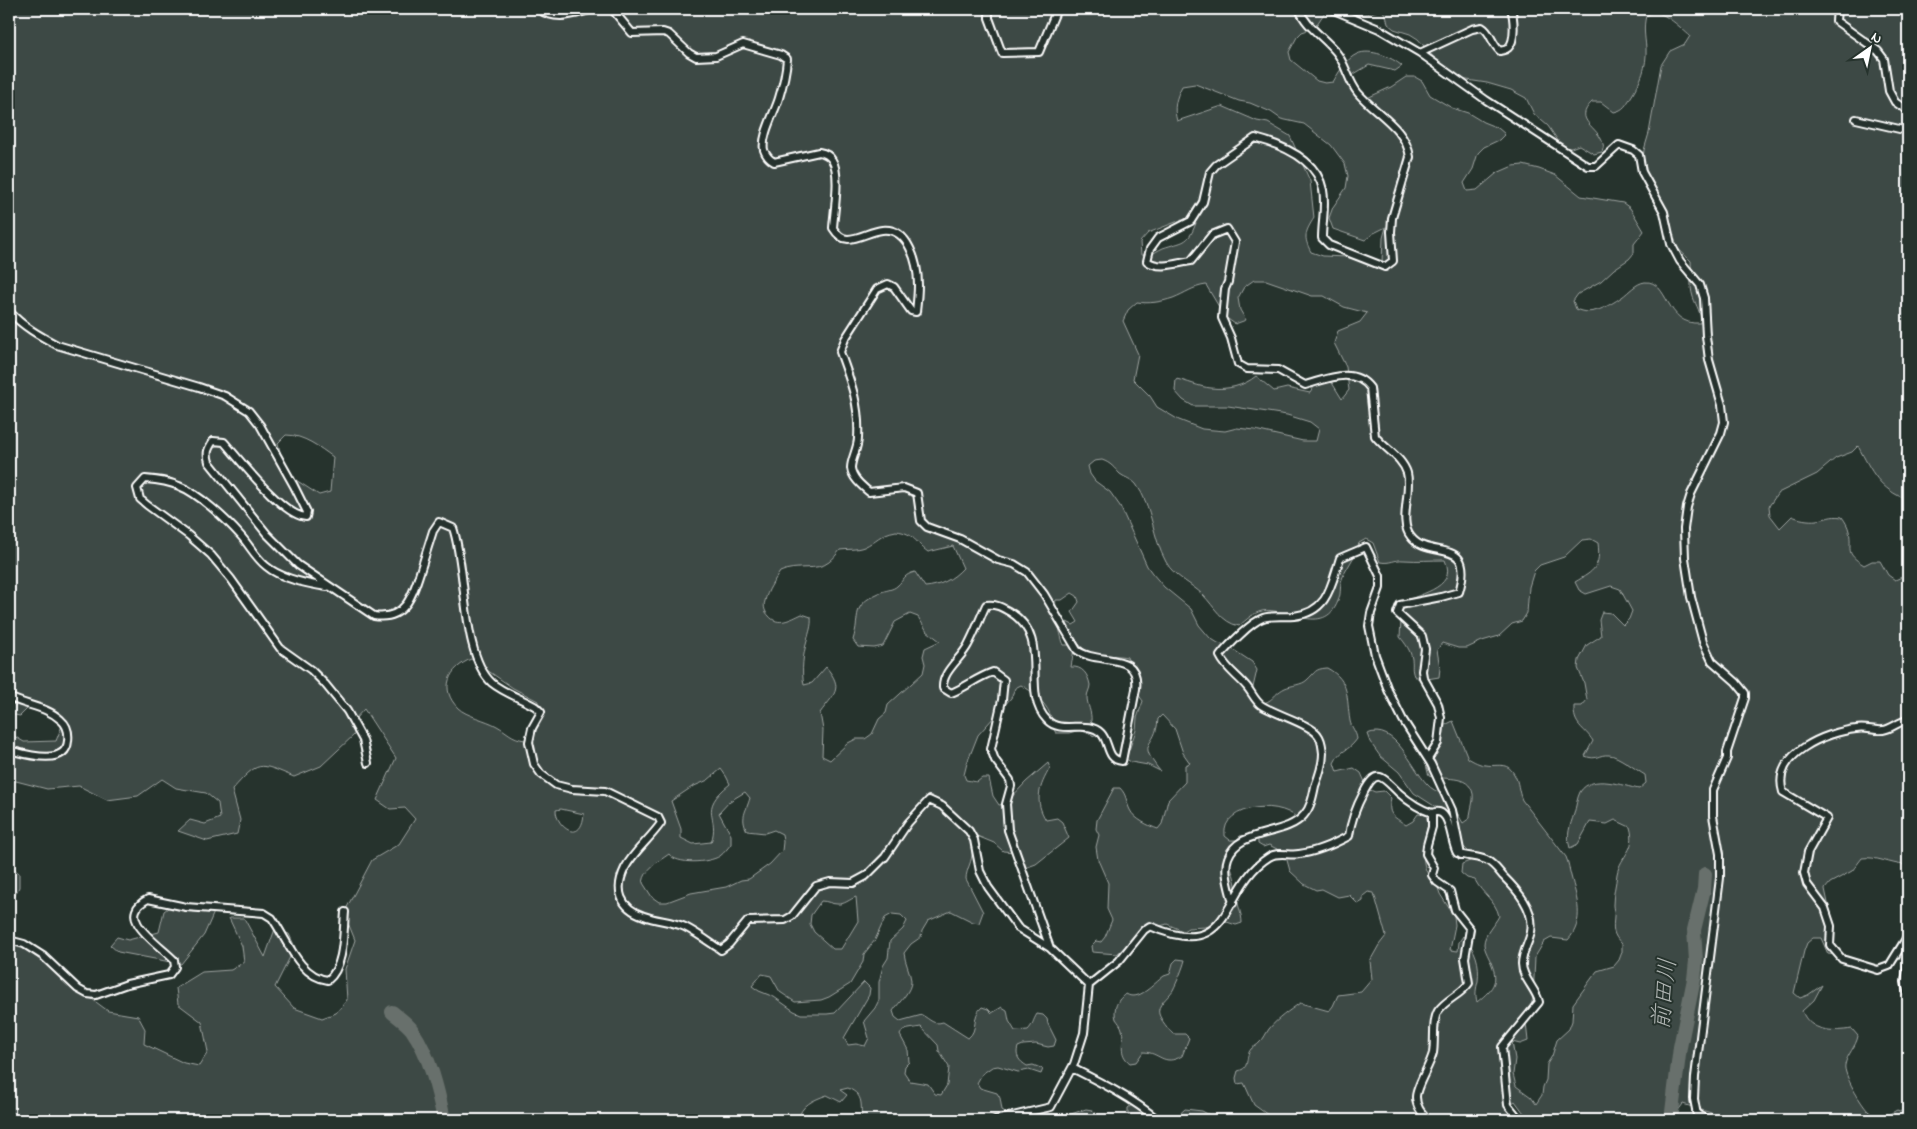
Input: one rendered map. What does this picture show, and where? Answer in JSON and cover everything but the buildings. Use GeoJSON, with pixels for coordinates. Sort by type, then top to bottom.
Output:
{"type":"FeatureCollection","features":[{"type":"Feature","properties":{"kind":"street"},"geometry":{"type":"LineString","coordinates":[[538,9],[547,15],[561,17],[594,9]]}},
{"type":"Feature","properties":{"kind":"street"},"geometry":{"type":"LineString","coordinates":[[612,9],[632,33],[663,32],[696,57],[716,56],[743,44],[781,55],[787,59],[779,98],[767,131],[764,149],[767,157],[774,162],[819,152],[826,153],[833,160],[836,176],[833,228],[836,233],[848,239],[881,230],[892,230],[903,237],[913,255],[918,273],[916,312],[910,311],[894,287],[888,284],[876,289],[845,339],[840,352],[855,393],[859,421],[858,446],[851,467],[854,476],[869,492],[904,488],[917,493],[921,520],[927,527],[960,538],[998,560],[1014,564],[1027,572],[1044,594],[1077,650],[1084,655],[1123,662],[1135,670],[1136,689],[1122,761],[1117,761],[1111,756],[1102,733],[1091,727],[1065,728],[1047,720],[1037,704],[1035,691],[1036,670],[1032,639],[1027,629],[1016,616],[996,604],[986,605],[968,646],[948,671],[943,682],[943,688],[951,692],[964,688],[993,672],[1004,680],[1002,700],[991,748],[995,760],[1010,780],[1011,786],[1006,804],[1008,830],[1050,948]]}},
{"type":"Feature","properties":{"kind":"street"},"geometry":{"type":"LineString","coordinates":[[989,9],[990,18],[1002,54],[1039,52],[1057,9]]}},
{"type":"Feature","properties":{"kind":"street"},"geometry":{"type":"LineString","coordinates":[[1299,9],[1306,22],[1336,52],[1358,92],[1397,129],[1409,148],[1410,157],[1392,218],[1393,261],[1384,268],[1329,245],[1322,238],[1323,191],[1315,171],[1296,154],[1276,143],[1255,138],[1216,165],[1210,172],[1204,202],[1191,221],[1158,238],[1150,249],[1147,261],[1153,265],[1166,265],[1192,261],[1212,235],[1227,229],[1235,242],[1225,289],[1222,318],[1231,338],[1238,364],[1247,369],[1278,370],[1305,385],[1346,375],[1356,376],[1367,383],[1370,388],[1375,436],[1404,465],[1408,475],[1406,518],[1411,538],[1420,545],[1450,552],[1457,557],[1463,568],[1463,579],[1459,592],[1400,605],[1397,613],[1422,636],[1425,649],[1423,677],[1438,704],[1441,718],[1438,743],[1428,759]]}},
{"type":"Feature","properties":{"kind":"street"},"geometry":{"type":"LineString","coordinates":[[1330,9],[1379,29],[1420,53],[1486,100],[1588,166],[1596,166],[1619,145],[1633,150],[1638,155],[1642,172],[1664,212],[1670,244],[1680,261],[1700,285],[1704,298],[1709,360],[1722,405],[1724,422],[1721,433],[1691,494],[1687,507],[1684,529],[1685,558],[1690,597],[1703,642],[1712,661],[1736,682],[1745,693],[1727,752],[1727,758],[1713,790],[1713,816],[1720,854],[1720,878],[1695,1077],[1694,1099],[1698,1120]]}},
{"type":"Feature","properties":{"kind":"street"},"geometry":{"type":"LineString","coordinates":[[1420,53],[1472,29],[1482,27],[1487,30],[1493,44],[1500,51],[1508,48],[1512,42],[1514,20],[1511,9]]}},
{"type":"Feature","properties":{"kind":"street"},"geometry":{"type":"LineString","coordinates":[[1837,9],[1836,21],[1878,52],[1884,60],[1889,91],[1895,102],[1908,111]]}},
{"type":"Feature","properties":{"kind":"street"},"geometry":{"type":"LineString","coordinates":[[1856,119],[1908,131]]}},
{"type":"Feature","properties":{"kind":"street"},"geometry":{"type":"LineString","coordinates":[[9,311],[15,318],[40,336],[58,345],[199,386],[225,396],[249,411],[260,425],[294,486],[307,512],[306,517],[300,517],[289,511],[224,442],[213,441],[207,454],[209,462],[267,534],[298,565],[374,616],[384,618],[394,615],[404,608],[413,594],[433,531],[438,522],[453,528],[458,544],[466,613],[478,662],[481,670],[493,684],[536,707],[540,712],[532,728],[529,742],[534,764],[541,774],[556,785],[572,789],[605,791],[658,817],[661,824],[637,851],[620,880],[619,897],[624,904],[642,916],[684,927],[721,950],[729,944],[748,921],[785,920],[792,916],[816,886],[830,882],[853,883],[866,876],[885,856],[908,823],[929,800],[942,806],[969,831],[974,840],[980,871],[988,887],[1018,928],[1050,948],[1089,985]]}},
{"type":"Feature","properties":{"kind":"street"},"geometry":{"type":"LineString","coordinates":[[1908,452],[1906,455],[1908,472]]}},
{"type":"Feature","properties":{"kind":"street"},"geometry":{"type":"LineString","coordinates":[[330,587],[277,573],[266,567],[224,519],[207,504],[180,486],[164,481],[145,479],[137,488],[140,498],[147,505],[188,535],[211,555],[231,579],[280,648],[311,670],[325,684],[347,711],[363,740],[368,763]]}},
{"type":"Feature","properties":{"kind":"street"},"geometry":{"type":"LineString","coordinates":[[1233,904],[1226,866],[1233,848],[1248,839],[1292,824],[1304,816],[1309,807],[1323,755],[1322,742],[1317,733],[1259,704],[1247,686],[1223,664],[1220,656],[1239,636],[1263,618],[1310,613],[1319,607],[1329,593],[1340,558],[1366,547],[1380,576],[1380,588],[1370,613],[1369,626],[1375,655],[1395,705],[1428,759],[1452,810],[1461,855]]}},
{"type":"Feature","properties":{"kind":"street"},"geometry":{"type":"LineString","coordinates":[[9,697],[17,702],[45,709],[63,720],[69,735],[68,745],[60,755],[36,757],[9,750]]}},
{"type":"Feature","properties":{"kind":"street"},"geometry":{"type":"LineString","coordinates":[[1908,720],[1899,722],[1885,730],[1858,728],[1838,732],[1809,745],[1793,755],[1781,773],[1780,784],[1783,792],[1827,818],[1808,852],[1804,873],[1808,884],[1825,908],[1831,926],[1830,946],[1842,959],[1878,970],[1889,966],[1908,937]]}},
{"type":"Feature","properties":{"kind":"street"},"geometry":{"type":"LineString","coordinates":[[995,1120],[1051,1107],[1072,1068],[1084,1033],[1089,985],[1119,961],[1144,930],[1150,926],[1169,934],[1185,937],[1211,931],[1233,904],[1256,867],[1270,856],[1275,854],[1302,854],[1335,844],[1349,836],[1351,818],[1369,781],[1378,776],[1387,779],[1410,802],[1432,813],[1437,811],[1444,815],[1448,821],[1455,850],[1461,855],[1486,859],[1525,902],[1531,918],[1531,932],[1523,950],[1522,966],[1537,994],[1539,1002],[1502,1047],[1508,1105],[1520,1120]]}},
{"type":"Feature","properties":{"kind":"street"},"geometry":{"type":"LineString","coordinates":[[1428,1120],[1417,1106],[1418,1088],[1433,1054],[1436,1013],[1445,1003],[1466,988],[1469,983],[1466,958],[1470,929],[1455,910],[1450,892],[1432,876],[1434,868],[1426,854],[1432,827],[1432,813]]}},
{"type":"Feature","properties":{"kind":"street"},"geometry":{"type":"LineString","coordinates":[[9,940],[24,944],[43,956],[78,989],[87,994],[96,995],[127,984],[169,975],[175,967],[174,960],[136,925],[134,912],[136,906],[148,899],[186,907],[264,913],[272,918],[307,972],[318,979],[328,980],[335,974],[339,965],[345,912]]}},
{"type":"Feature","properties":{"kind":"street"},"geometry":{"type":"LineString","coordinates":[[1908,962],[1905,982],[1908,995]]}},
{"type":"Feature","properties":{"kind":"street"},"geometry":{"type":"LineString","coordinates":[[1072,1068],[1106,1085],[1142,1107],[1158,1120]]}},
{"type":"Feature","properties":{"kind":"street"},"geometry":{"type":"LineString","coordinates":[[1696,1112],[1706,1120]]}},
{"type":"Feature","properties":{"kind":"shaded area"},"geometry":{"type":"Polygon","coordinates":[[[9,9],[1327,9],[1317,24],[1297,37],[1289,52],[1291,60],[1317,81],[1333,82],[1346,62],[1357,54],[1368,52],[1381,54],[1393,59],[1402,66],[1395,71],[1369,65],[1354,74],[1350,81],[1367,98],[1391,87],[1406,77],[1415,77],[1422,81],[1430,95],[1452,108],[1468,113],[1498,128],[1505,134],[1478,153],[1473,169],[1464,183],[1467,191],[1477,190],[1497,173],[1513,166],[1523,165],[1555,175],[1581,196],[1623,203],[1630,208],[1644,231],[1634,244],[1634,253],[1601,281],[1578,294],[1573,301],[1576,309],[1588,312],[1600,309],[1645,282],[1653,283],[1659,288],[1680,318],[1689,322],[1700,323],[1699,313],[1691,288],[1691,261],[1671,242],[1667,215],[1642,169],[1661,65],[1670,51],[1685,44],[1690,36],[1673,21],[1662,15],[1653,13],[1646,16],[1644,28],[1646,55],[1643,74],[1628,102],[1614,112],[1601,102],[1592,102],[1585,114],[1588,123],[1601,138],[1603,145],[1602,152],[1594,154],[1579,145],[1563,148],[1548,126],[1534,114],[1526,98],[1511,90],[1487,83],[1454,78],[1447,73],[1418,39],[1410,34],[1394,29],[1388,24],[1386,15],[1381,9],[1908,9],[1908,500],[1890,491],[1877,479],[1858,446],[1852,452],[1836,458],[1817,474],[1778,493],[1769,506],[1770,515],[1780,528],[1792,516],[1810,520],[1820,520],[1834,516],[1842,517],[1849,529],[1851,554],[1857,561],[1864,565],[1872,561],[1880,561],[1888,575],[1895,580],[1902,577],[1908,569],[1908,862],[1905,865],[1873,858],[1862,858],[1852,871],[1830,883],[1825,889],[1836,955],[1828,954],[1821,938],[1813,938],[1807,943],[1794,993],[1800,998],[1822,985],[1814,1000],[1802,1011],[1806,1018],[1816,1027],[1823,1029],[1852,1029],[1858,1036],[1846,1061],[1845,1069],[1857,1096],[1868,1111],[1875,1116],[1882,1118],[1897,1110],[1908,1114],[1908,1120],[1713,1120],[1711,1113],[1683,1104],[1673,1120],[1529,1120],[1515,1101],[1508,1106],[1516,1120],[1275,1120],[1254,1105],[1244,1083],[1237,1084],[1238,1071],[1245,1068],[1249,1052],[1261,1041],[1272,1025],[1300,1003],[1329,1011],[1338,995],[1361,992],[1372,979],[1370,961],[1386,936],[1374,893],[1368,892],[1363,896],[1363,901],[1358,904],[1349,895],[1338,897],[1322,889],[1316,890],[1304,884],[1290,871],[1285,853],[1269,845],[1263,847],[1258,844],[1258,838],[1275,834],[1285,826],[1301,823],[1294,815],[1283,810],[1269,807],[1256,808],[1243,811],[1233,817],[1226,825],[1225,836],[1230,840],[1236,840],[1240,836],[1247,835],[1246,841],[1232,856],[1231,862],[1242,923],[1236,925],[1224,921],[1206,927],[1188,928],[1183,931],[1167,924],[1144,931],[1117,954],[1092,952],[1091,946],[1096,941],[1101,942],[1112,920],[1107,909],[1108,883],[1098,860],[1096,847],[1099,835],[1096,829],[1097,820],[1114,788],[1120,788],[1132,813],[1146,824],[1158,829],[1162,824],[1168,800],[1185,782],[1185,765],[1190,763],[1183,753],[1175,729],[1162,715],[1158,719],[1154,736],[1148,749],[1149,754],[1160,771],[1148,765],[1131,762],[1126,759],[1143,701],[1132,686],[1127,657],[1093,654],[1081,647],[1076,640],[1067,622],[1073,625],[1078,622],[1072,612],[1079,602],[1077,596],[1072,593],[1062,600],[1056,600],[1058,623],[1064,645],[1070,645],[1074,649],[1071,667],[1081,669],[1089,681],[1090,686],[1087,700],[1091,721],[1098,731],[1097,737],[1080,730],[1069,733],[1056,733],[1045,705],[1021,685],[1015,688],[1011,698],[978,735],[964,775],[966,780],[977,782],[982,778],[989,778],[993,796],[999,805],[1005,804],[1048,763],[1050,768],[1039,794],[1040,807],[1046,820],[1057,818],[1062,822],[1069,838],[1036,864],[1025,868],[1015,852],[1003,851],[994,843],[977,836],[971,839],[972,855],[966,879],[983,912],[979,923],[951,911],[928,921],[921,937],[911,944],[904,953],[911,984],[893,1011],[895,1017],[900,1021],[922,1015],[934,1022],[943,1022],[968,1038],[973,1031],[977,1015],[982,1007],[992,1013],[1002,1007],[1007,1010],[1009,1021],[1015,1031],[1028,1030],[1037,1014],[1043,1015],[1047,1019],[1056,1040],[1054,1046],[1023,1045],[1018,1047],[1017,1053],[1020,1060],[1027,1066],[1033,1065],[1043,1069],[1041,1074],[1029,1070],[1018,1072],[998,1066],[992,1067],[982,1074],[977,1083],[980,1088],[997,1093],[1002,1110],[1007,1113],[1024,1112],[1028,1120],[862,1120],[861,1101],[857,1094],[848,1088],[840,1090],[847,1095],[841,1102],[827,1095],[808,1104],[802,1110],[798,1120],[9,1120],[9,934],[13,940],[108,1011],[138,1016],[145,1029],[144,1044],[184,1063],[199,1066],[208,1052],[202,1022],[178,1004],[176,988],[202,972],[231,970],[244,962],[242,946],[229,918],[244,918],[265,957],[275,929],[289,934],[295,947],[275,987],[294,1008],[322,1018],[336,1013],[347,1000],[345,969],[355,940],[344,913],[372,860],[399,844],[415,819],[405,808],[390,809],[377,800],[396,758],[364,709],[354,720],[354,735],[321,766],[294,777],[266,767],[254,769],[248,773],[232,790],[240,820],[237,834],[207,841],[178,831],[190,820],[205,824],[220,818],[218,803],[206,793],[176,788],[162,779],[138,796],[107,800],[79,786],[47,789],[16,781],[9,783],[9,733],[24,742],[56,741],[63,723],[60,713],[49,709],[28,708],[20,716],[9,714],[9,9]],[[1195,84],[1182,86],[1175,107],[1177,121],[1222,106],[1257,121],[1268,123],[1290,136],[1310,181],[1314,218],[1307,231],[1306,238],[1311,252],[1323,256],[1347,257],[1371,265],[1382,262],[1383,238],[1386,227],[1365,240],[1333,229],[1329,218],[1333,207],[1346,188],[1348,176],[1345,164],[1331,145],[1304,124],[1281,119],[1271,112],[1250,103],[1239,101],[1195,84]],[[1181,220],[1148,233],[1140,242],[1141,255],[1151,254],[1184,241],[1190,235],[1196,223],[1181,220]],[[1254,280],[1244,287],[1238,298],[1240,310],[1246,320],[1235,324],[1225,317],[1206,285],[1164,301],[1137,302],[1128,310],[1123,321],[1138,354],[1133,379],[1150,396],[1157,407],[1179,420],[1202,429],[1225,431],[1237,428],[1255,430],[1303,441],[1316,441],[1319,429],[1310,422],[1287,415],[1228,406],[1193,406],[1183,400],[1175,391],[1176,379],[1207,387],[1223,388],[1241,385],[1256,376],[1274,391],[1287,388],[1310,393],[1317,382],[1329,378],[1342,399],[1349,390],[1346,367],[1334,343],[1338,331],[1360,322],[1367,313],[1344,307],[1324,296],[1312,296],[1266,280],[1254,280]],[[286,435],[278,443],[285,473],[319,495],[330,492],[333,457],[305,439],[286,435]],[[1102,460],[1094,461],[1088,466],[1090,474],[1095,481],[1110,492],[1120,506],[1147,566],[1164,587],[1191,609],[1199,625],[1210,638],[1226,645],[1252,662],[1257,670],[1251,696],[1254,704],[1269,701],[1285,688],[1305,682],[1320,669],[1327,668],[1335,673],[1344,684],[1350,721],[1357,739],[1336,759],[1334,763],[1337,772],[1354,768],[1361,773],[1368,789],[1375,792],[1384,791],[1391,798],[1390,808],[1392,814],[1406,825],[1413,821],[1418,814],[1426,815],[1428,824],[1423,845],[1426,871],[1437,885],[1440,894],[1454,916],[1455,925],[1450,950],[1458,951],[1459,942],[1463,936],[1471,946],[1476,957],[1478,963],[1477,1002],[1492,988],[1494,983],[1494,972],[1485,949],[1484,940],[1499,916],[1497,911],[1475,880],[1467,878],[1461,873],[1462,864],[1470,861],[1470,853],[1458,841],[1442,811],[1414,793],[1399,772],[1380,756],[1367,734],[1377,732],[1386,734],[1394,740],[1402,748],[1427,784],[1449,801],[1463,823],[1470,818],[1473,797],[1471,787],[1461,780],[1429,776],[1426,763],[1442,739],[1445,725],[1453,721],[1468,758],[1481,764],[1508,767],[1514,774],[1522,800],[1566,857],[1578,910],[1576,925],[1568,940],[1551,938],[1544,942],[1535,957],[1533,998],[1526,1023],[1528,1041],[1520,1044],[1512,1042],[1515,1059],[1513,1074],[1516,1086],[1531,1097],[1536,1104],[1542,1095],[1546,1080],[1547,1064],[1552,1056],[1557,1040],[1569,1029],[1572,1021],[1573,1004],[1597,971],[1614,966],[1622,952],[1622,944],[1614,931],[1613,901],[1619,867],[1630,847],[1632,835],[1630,827],[1615,820],[1607,824],[1590,822],[1578,844],[1570,848],[1569,831],[1579,794],[1585,786],[1592,783],[1608,782],[1639,789],[1646,783],[1645,775],[1617,757],[1602,755],[1592,758],[1585,756],[1593,741],[1577,722],[1574,713],[1574,706],[1582,706],[1587,700],[1584,683],[1578,668],[1579,660],[1587,645],[1601,636],[1599,620],[1602,612],[1611,613],[1623,625],[1629,619],[1632,611],[1620,589],[1611,586],[1586,594],[1579,590],[1575,582],[1587,575],[1595,567],[1599,551],[1598,543],[1591,539],[1582,540],[1564,557],[1540,565],[1534,571],[1529,587],[1527,613],[1522,621],[1512,624],[1499,636],[1467,648],[1458,648],[1442,643],[1437,650],[1440,668],[1439,677],[1421,680],[1414,676],[1410,653],[1400,637],[1401,621],[1397,605],[1433,590],[1440,585],[1446,578],[1448,570],[1445,560],[1380,562],[1373,543],[1366,539],[1359,543],[1343,577],[1338,601],[1332,612],[1314,619],[1262,611],[1253,615],[1239,626],[1223,618],[1203,595],[1169,567],[1161,552],[1146,502],[1136,484],[1102,460]],[[890,532],[864,547],[840,550],[829,562],[819,567],[793,568],[780,572],[769,590],[764,603],[766,613],[776,621],[785,621],[802,614],[811,617],[811,626],[804,657],[803,680],[804,685],[812,683],[826,667],[835,681],[835,692],[820,713],[823,730],[822,756],[830,760],[848,743],[856,739],[865,739],[872,734],[879,719],[886,713],[888,705],[923,673],[925,648],[940,641],[927,631],[918,617],[910,614],[895,622],[883,646],[874,648],[858,647],[853,640],[860,607],[870,598],[900,584],[911,573],[915,572],[925,587],[946,581],[963,568],[953,546],[928,552],[911,536],[902,532],[890,532]],[[471,659],[463,663],[452,673],[448,687],[449,694],[452,701],[462,711],[493,724],[520,739],[525,740],[533,733],[538,701],[513,688],[471,659]],[[721,769],[708,780],[692,787],[671,801],[681,829],[681,838],[693,844],[711,842],[713,833],[712,807],[720,793],[730,784],[721,769]],[[745,792],[730,801],[719,813],[731,835],[731,844],[721,855],[715,858],[693,862],[678,860],[669,854],[656,863],[646,873],[643,883],[652,897],[659,902],[667,902],[691,893],[726,887],[741,880],[749,879],[770,864],[782,851],[782,834],[774,830],[765,833],[747,831],[744,818],[750,798],[745,792]],[[561,809],[556,810],[557,816],[564,827],[574,831],[582,824],[584,814],[561,809]],[[856,897],[845,903],[835,904],[821,901],[811,915],[810,924],[814,932],[833,949],[841,949],[858,921],[856,897]],[[892,914],[885,918],[875,940],[864,954],[863,962],[850,984],[821,1000],[795,1002],[780,992],[771,976],[762,974],[752,986],[801,1014],[827,1014],[835,1013],[864,982],[870,988],[869,995],[844,1038],[848,1045],[865,1046],[869,1038],[864,1021],[879,1000],[879,982],[883,966],[888,958],[890,941],[903,929],[907,921],[901,915],[892,914]],[[921,1027],[903,1030],[900,1035],[908,1050],[909,1062],[905,1066],[904,1072],[910,1081],[928,1084],[935,1094],[941,1095],[947,1085],[949,1067],[939,1051],[938,1045],[921,1027]]]}},
{"type":"Feature","properties":{"kind":"shaded area"},"geometry":{"type":"Polygon","coordinates":[[[1344,9],[1381,9],[1362,14],[1344,9]]]}},
{"type":"Feature","properties":{"kind":"shaded area"},"geometry":{"type":"Polygon","coordinates":[[[9,865],[19,873],[19,887],[9,907],[9,865]]]}},
{"type":"Feature","properties":{"kind":"shaded area"},"geometry":{"type":"Polygon","coordinates":[[[172,905],[215,910],[204,935],[181,964],[118,952],[110,945],[117,937],[128,940],[159,932],[164,911],[172,905]]]}},
{"type":"Feature","properties":{"kind":"shaded area"},"geometry":{"type":"Polygon","coordinates":[[[1177,959],[1185,960],[1183,967],[1173,990],[1159,1007],[1159,1014],[1173,1034],[1185,1034],[1189,1038],[1182,1056],[1166,1060],[1154,1054],[1143,1052],[1136,1062],[1130,1063],[1123,1051],[1123,1034],[1115,1015],[1116,1005],[1126,994],[1136,996],[1141,994],[1164,976],[1170,974],[1173,963],[1177,959]]]}},
{"type":"Feature","properties":{"kind":"shaded area"},"geometry":{"type":"Polygon","coordinates":[[[1133,1104],[1138,1107],[1145,1120],[1131,1120],[1128,1108],[1133,1104]]]}},
{"type":"Feature","properties":{"kind":"shaded area"},"geometry":{"type":"Polygon","coordinates":[[[1086,1109],[1092,1110],[1097,1114],[1097,1120],[1053,1120],[1086,1109]]]}},
{"type":"Feature","properties":{"kind":"shaded area"},"geometry":{"type":"Polygon","coordinates":[[[1185,1109],[1202,1111],[1219,1120],[1173,1120],[1185,1109]]]}},
{"type":"Feature","properties":{"kind":"waterway","name":"前田川"},"geometry":{"type":"LineString","coordinates":[[1671,1120],[1680,1047],[1694,979],[1696,961],[1694,930],[1704,889],[1705,874]]}},
{"type":"Feature","properties":{"kind":"waterway"},"geometry":{"type":"LineString","coordinates":[[392,1012],[410,1027],[424,1051],[436,1085],[444,1120]]}}]}
